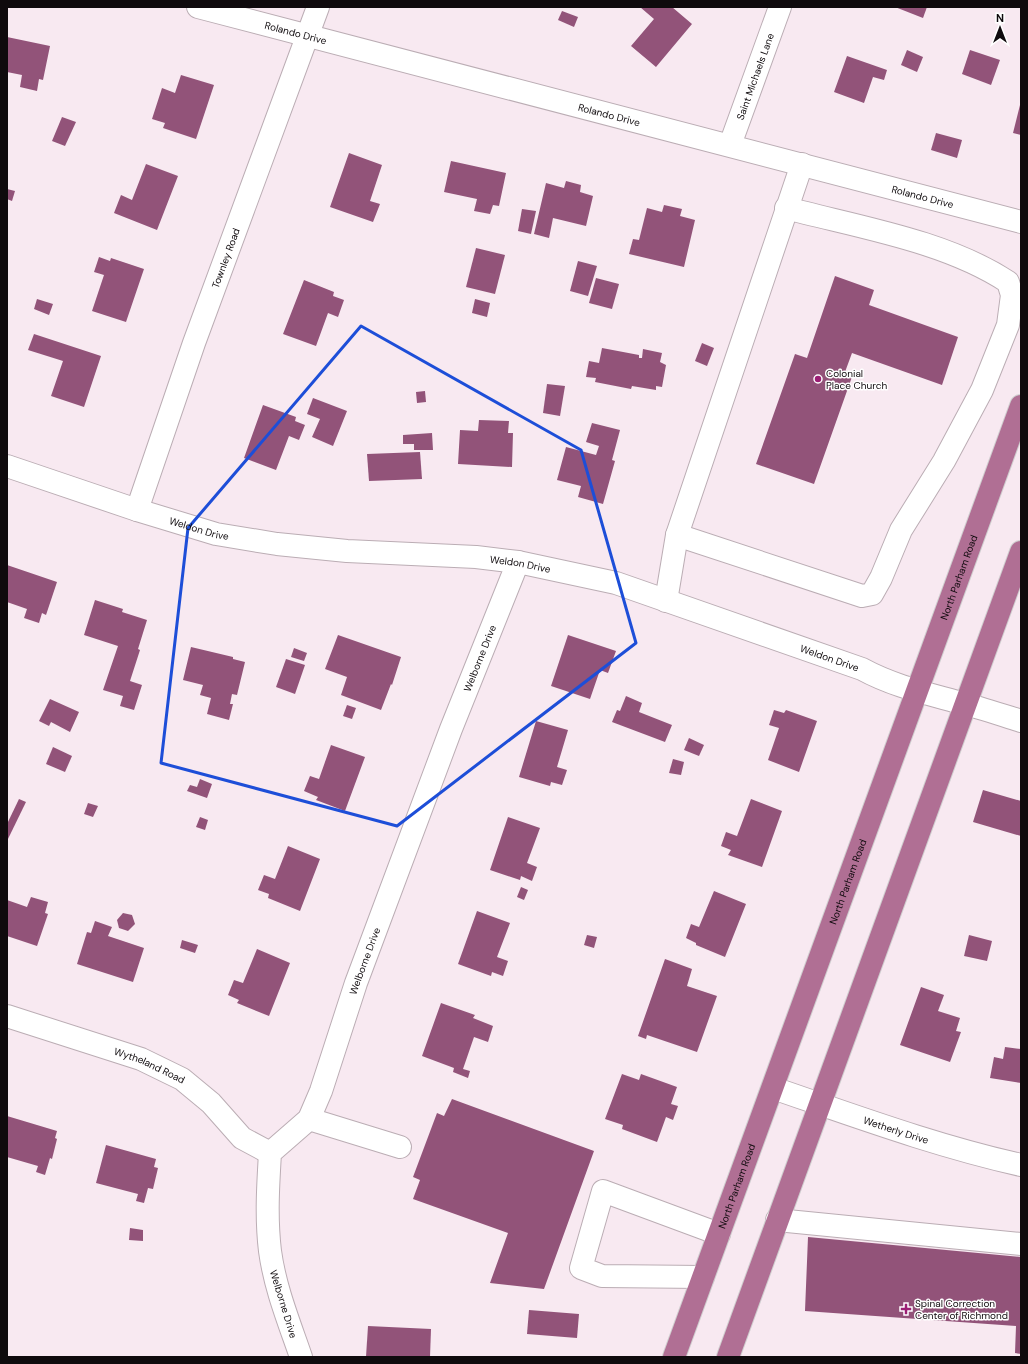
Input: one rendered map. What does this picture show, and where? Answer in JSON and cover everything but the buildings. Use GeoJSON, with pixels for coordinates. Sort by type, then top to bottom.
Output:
{"type":"FeatureCollection","features":[{"type":"Feature","properties":{"kind":"highway","name":"North Parham Road"},"geometry":{"type":"LineString","coordinates":[[674,1357],[918,692],[1021,406]]}},
{"type":"Feature","properties":{"kind":"highway"},"geometry":{"type":"LineString","coordinates":[[728,1357],[1021,552]]}},
{"type":"Feature","properties":{"kind":"street","name":"Rolando Drive"},"geometry":{"type":"LineString","coordinates":[[198,7],[1021,222]]}},
{"type":"Feature","properties":{"kind":"street","name":"Townley Road"},"geometry":{"type":"LineString","coordinates":[[137,510],[194,343],[318,7]]}},
{"type":"Feature","properties":{"kind":"street","name":"Saint Michaels Lane"},"geometry":{"type":"LineString","coordinates":[[730,145],[780,7]]}},
{"type":"Feature","properties":{"kind":"street"},"geometry":{"type":"LineString","coordinates":[[666,601],[677,535],[802,164]]}},
{"type":"Feature","properties":{"kind":"street"},"geometry":{"type":"LineString","coordinates":[[677,535],[862,596],[872,594],[881,578],[901,530],[944,461],[982,390],[1008,325],[1012,295],[1008,282],[986,268],[956,254],[786,208]]}},
{"type":"Feature","properties":{"kind":"street","name":"Weldon Drive"},"geometry":{"type":"LineString","coordinates":[[7,466],[137,510],[216,534],[277,544],[347,551],[476,557],[518,562],[616,584],[862,670],[878,678],[918,692],[966,704],[1021,721]]}},
{"type":"Feature","properties":{"kind":"street","name":"Welborne Drive"},"geometry":{"type":"LineString","coordinates":[[301,1357],[277,1285],[270,1252],[267,1212],[270,1153],[309,1119],[321,1091],[356,984],[448,736],[518,562]]}},
{"type":"Feature","properties":{"kind":"street","name":"Wytheland Road"},"geometry":{"type":"LineString","coordinates":[[7,1016],[142,1059],[182,1079],[211,1103],[242,1138],[270,1153]]}},
{"type":"Feature","properties":{"kind":"street","name":"Wetherly Drive"},"geometry":{"type":"LineString","coordinates":[[773,1088],[964,1152],[1021,1165]]}},
{"type":"Feature","properties":{"kind":"street"},"geometry":{"type":"LineString","coordinates":[[309,1119],[400,1146]]}},
{"type":"Feature","properties":{"kind":"street"},"geometry":{"type":"LineString","coordinates":[[703,1277],[602,1276],[581,1268],[603,1191],[718,1234]]}},
{"type":"Feature","properties":{"kind":"street"},"geometry":{"type":"LineString","coordinates":[[777,1220],[1021,1244]]}},
{"type":"Feature","properties":{"kind":"street"},"geometry":{"type":"LineString","coordinates":[[728,1357],[734,1357]]}},
{"type":"Feature","properties":{"kind":"highlighted area"},"geometry":{"type":"Polygon","coordinates":[[[361,326],[581,450],[636,643],[397,826],[161,763],[188,528],[361,326]]]}},
{"type":"Feature","properties":{"kind":"place","name":"Colonial Place Church"},"geometry":{"type":"Point","coordinates":[818,379]}},
{"type":"Feature","properties":{"kind":"place","name":"Spinal Correction Center of Richmond"},"geometry":{"type":"Point","coordinates":[906,1309]}}]}
